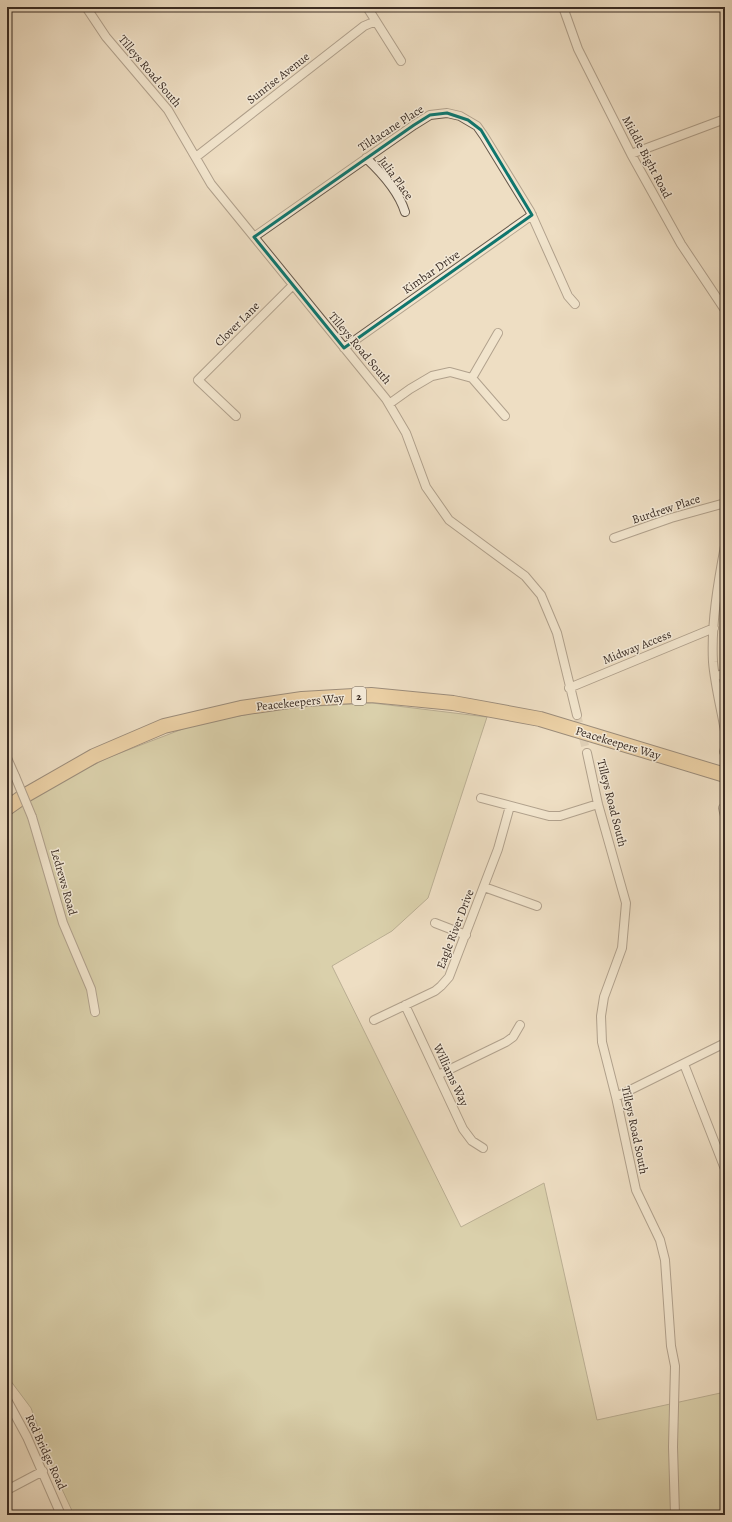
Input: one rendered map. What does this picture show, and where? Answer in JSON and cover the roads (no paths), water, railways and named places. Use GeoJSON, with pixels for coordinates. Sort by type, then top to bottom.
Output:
{"type":"FeatureCollection","features":[{"type":"Feature","properties":{"kind":"highway","name":"Peacekeepers Way"},"geometry":{"type":"LineString","coordinates":[[7,808],[24,796],[94,756],[164,726],[241,708],[302,699],[371,695],[453,703],[540,719],[725,775]]}},
{"type":"Feature","properties":{"kind":"street","name":"Tilleys Road South"},"geometry":{"type":"LineString","coordinates":[[86,7],[106,37],[168,110],[212,184],[389,404],[406,433],[426,487],[450,520],[525,576],[540,595],[557,633],[569,688],[577,715]]}},
{"type":"Feature","properties":{"kind":"street"},"geometry":{"type":"LineString","coordinates":[[367,7],[401,61]]}},
{"type":"Feature","properties":{"kind":"street","name":"Middle Bight Road"},"geometry":{"type":"LineString","coordinates":[[563,7],[578,50],[631,154],[681,244],[725,310]]}},
{"type":"Feature","properties":{"kind":"street","name":"Sunrise Avenue"},"geometry":{"type":"LineString","coordinates":[[196,157],[364,26],[376,21]]}},
{"type":"Feature","properties":{"kind":"street","name":"Tildacane Place"},"geometry":{"type":"LineString","coordinates":[[254,237],[414,125],[430,115],[447,113],[460,116],[473,123],[484,136],[532,215],[568,296],[575,304]]}},
{"type":"Feature","properties":{"kind":"street"},"geometry":{"type":"LineString","coordinates":[[631,154],[725,119]]}},
{"type":"Feature","properties":{"kind":"street","name":"Julia Place"},"geometry":{"type":"LineString","coordinates":[[366,158],[378,169],[402,202],[405,212]]}},
{"type":"Feature","properties":{"kind":"street","name":"Kimbar Drive"},"geometry":{"type":"LineString","coordinates":[[344,348],[532,215]]}},
{"type":"Feature","properties":{"kind":"street","name":"Clover Lane"},"geometry":{"type":"LineString","coordinates":[[236,416],[198,380],[293,285]]}},
{"type":"Feature","properties":{"kind":"street"},"geometry":{"type":"LineString","coordinates":[[472,378],[498,333]]}},
{"type":"Feature","properties":{"kind":"street"},"geometry":{"type":"LineString","coordinates":[[389,404],[432,376],[450,372],[472,378],[505,416]]}},
{"type":"Feature","properties":{"kind":"street","name":"Burdrew Place"},"geometry":{"type":"LineString","coordinates":[[614,538],[671,518],[725,503]]}},
{"type":"Feature","properties":{"kind":"street"},"geometry":{"type":"LineString","coordinates":[[725,546],[719,577],[714,628],[713,661],[725,731]]}},
{"type":"Feature","properties":{"kind":"street","name":"Midway Access"},"geometry":{"type":"LineString","coordinates":[[569,688],[714,628]]}},
{"type":"Feature","properties":{"kind":"street"},"geometry":{"type":"LineString","coordinates":[[715,677],[725,674]]}},
{"type":"Feature","properties":{"kind":"street","name":"Tilleys Road South"},"geometry":{"type":"LineString","coordinates":[[587,753],[598,804],[626,903],[622,948],[604,997],[601,1016],[602,1042],[616,1097],[636,1190],[660,1240],[665,1260],[675,1366],[673,1446],[675,1515]]}},
{"type":"Feature","properties":{"kind":"street","name":"Ledrews Road"},"geometry":{"type":"LineString","coordinates":[[7,758],[32,817],[63,923],[91,989],[95,1012]]}},
{"type":"Feature","properties":{"kind":"street"},"geometry":{"type":"LineString","coordinates":[[481,798],[539,815],[554,816],[598,804]]}},
{"type":"Feature","properties":{"kind":"street","name":"Eagle River Drive"},"geometry":{"type":"LineString","coordinates":[[374,1020],[431,993],[444,983],[453,970],[498,849],[510,806]]}},
{"type":"Feature","properties":{"kind":"street"},"geometry":{"type":"LineString","coordinates":[[484,887],[537,906]]}},
{"type":"Feature","properties":{"kind":"street"},"geometry":{"type":"LineString","coordinates":[[435,923],[466,935]]}},
{"type":"Feature","properties":{"kind":"street","name":"Williams Way"},"geometry":{"type":"LineString","coordinates":[[405,1005],[466,1134],[475,1144],[483,1148]]}},
{"type":"Feature","properties":{"kind":"street"},"geometry":{"type":"LineString","coordinates":[[438,1074],[506,1042],[516,1033],[520,1025]]}},
{"type":"Feature","properties":{"kind":"street"},"geometry":{"type":"LineString","coordinates":[[616,1097],[725,1043]]}},
{"type":"Feature","properties":{"kind":"street"},"geometry":{"type":"LineString","coordinates":[[684,1064],[725,1169]]}},
{"type":"Feature","properties":{"kind":"street","name":"Red Bridge Road"},"geometry":{"type":"LineString","coordinates":[[7,1400],[27,1437],[61,1515]]}},
{"type":"Feature","properties":{"kind":"street"},"geometry":{"type":"LineString","coordinates":[[7,1490],[43,1472]]}},
{"type":"Feature","properties":{"kind":"tunnel"},"geometry":{"type":"LineString","coordinates":[[577,715],[587,753]]}}]}
